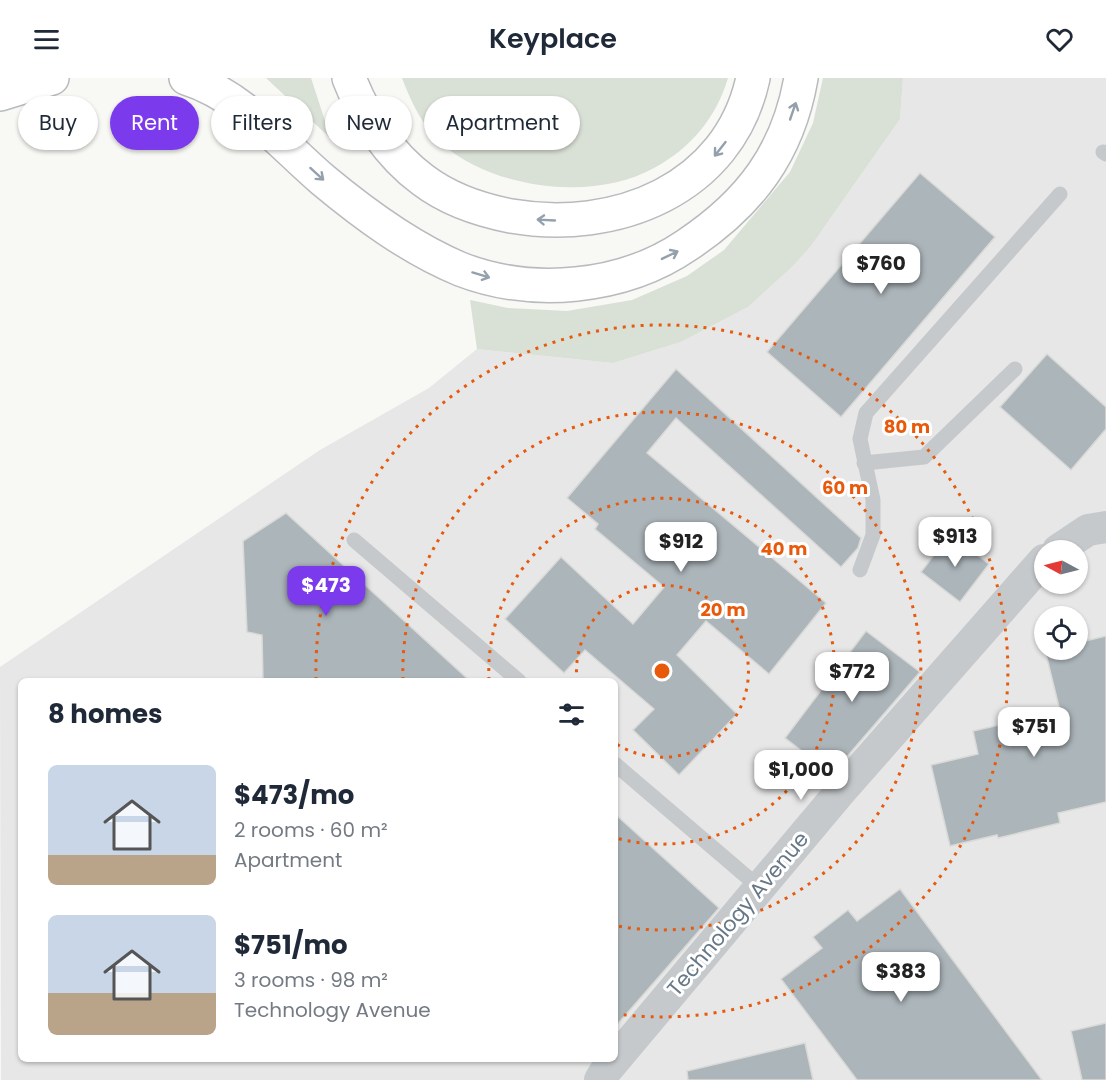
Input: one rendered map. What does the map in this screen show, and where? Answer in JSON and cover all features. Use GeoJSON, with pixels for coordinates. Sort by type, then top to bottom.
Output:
{"type":"FeatureCollection","features":[{"type":"Feature","properties":{"kind":"highway"},"geometry":{"type":"LineString","coordinates":[[0,94],[52,78]]}},
{"type":"Feature","properties":{"kind":"highway"},"geometry":{"type":"LineString","coordinates":[[186,78],[215,91],[242,109],[360,209],[392,233],[461,269],[494,279],[556,285],[586,283],[616,277],[638,269],[679,250],[714,227],[743,201],[767,169],[783,140],[797,101],[801,78]]}},
{"type":"Feature","properties":{"kind":"highway"},"geometry":{"type":"LineString","coordinates":[[349,78],[365,113],[383,140],[402,163],[424,181],[448,196],[474,207],[526,219],[554,221],[582,220],[608,215],[634,207],[678,187],[717,154],[734,130],[746,106],[753,78]]}},
{"type":"Feature","properties":{"kind":"street"},"geometry":{"type":"LineString","coordinates":[[1073,540],[1088,530],[1106,526]]}},
{"type":"Feature","properties":{"kind":"street","name":"Technology Avenue"},"geometry":{"type":"LineString","coordinates":[[618,1058],[848,784],[1034,571]]}},
{"type":"Feature","properties":{"kind":"street","name":"Technology Avenue"},"geometry":{"type":"LineString","coordinates":[[600,1080],[615,1062]]}},
{"type":"Feature","properties":{"kind":"lane"},"geometry":{"type":"LineString","coordinates":[[860,570],[873,535],[873,500],[860,439],[866,412],[1060,194]]}},
{"type":"Feature","properties":{"kind":"lane"},"geometry":{"type":"LineString","coordinates":[[864,463],[924,457],[1015,369]]}},
{"type":"Feature","properties":{"kind":"lane"},"geometry":{"type":"LineString","coordinates":[[354,540],[515,678]]}},
{"type":"Feature","properties":{"kind":"lane"},"geometry":{"type":"LineString","coordinates":[[618,767],[760,888]]}},
{"type":"Feature","properties":{"kind":"shaded area"},"geometry":{"type":"Polygon","coordinates":[[[266,78],[311,78],[325,121],[325,133],[313,122],[313,96],[285,96],[266,78]]]}},
{"type":"Feature","properties":{"kind":"shaded area"},"geometry":{"type":"Polygon","coordinates":[[[402,78],[728,78],[709,119],[691,141],[667,160],[630,179],[603,185],[574,187],[545,186],[488,172],[450,150],[580,150],[580,96],[424,96],[424,123],[402,78]]]}},
{"type":"Feature","properties":{"kind":"shaded area"},"geometry":{"type":"Polygon","coordinates":[[[823,78],[903,78],[900,119],[811,246],[793,266],[748,307],[681,342],[613,363],[477,349],[470,300],[508,308],[567,311],[632,300],[687,276],[724,250],[790,172],[813,123],[823,78]]]}},
{"type":"Feature","properties":{"kind":"shaded area"},"geometry":{"type":"Polygon","coordinates":[[[903,78],[1106,78],[1106,1080],[1,1080],[0,667],[320,450],[429,388],[477,349],[613,363],[681,342],[748,307],[793,266],[811,246],[900,119],[903,78]]]}},
{"type":"Feature","properties":{"kind":"building"},"geometry":{"type":"Polygon","coordinates":[[[920,173],[995,237],[841,417],[767,352],[920,173]]]}},
{"type":"Feature","properties":{"kind":"building"},"geometry":{"type":"Polygon","coordinates":[[[1047,354],[1106,407],[1106,429],[1071,470],[1000,407],[1047,354]]]}},
{"type":"Feature","properties":{"kind":"building"},"geometry":{"type":"Polygon","coordinates":[[[676,369],[861,538],[858,548],[841,567],[676,418],[647,453],[826,603],[769,674],[706,621],[677,655],[737,714],[679,775],[633,730],[654,709],[585,650],[564,673],[505,619],[561,557],[633,624],[664,587],[595,529],[598,524],[567,498],[676,369]]]}},
{"type":"Feature","properties":{"kind":"building"},"geometry":{"type":"Polygon","coordinates":[[[286,513],[467,678],[263,678],[262,635],[247,632],[243,541],[286,513]]]}},
{"type":"Feature","properties":{"kind":"building"},"geometry":{"type":"Polygon","coordinates":[[[950,534],[989,564],[960,602],[921,572],[950,534]]]}},
{"type":"Feature","properties":{"kind":"building"},"geometry":{"type":"Polygon","coordinates":[[[866,631],[920,672],[832,774],[785,738],[866,631]]]}},
{"type":"Feature","properties":{"kind":"building"},"geometry":{"type":"Polygon","coordinates":[[[1106,636],[1106,802],[1058,813],[1060,823],[998,838],[997,835],[950,846],[931,765],[978,754],[973,731],[1060,711],[1047,660],[1088,660],[1088,640],[1106,636]]]}},
{"type":"Feature","properties":{"kind":"building"},"geometry":{"type":"Polygon","coordinates":[[[618,817],[719,908],[618,1024],[618,817]]]}},
{"type":"Feature","properties":{"kind":"building"},"geometry":{"type":"Polygon","coordinates":[[[900,889],[1042,1080],[857,1080],[781,979],[822,948],[813,937],[848,910],[857,921],[900,889]]]}},
{"type":"Feature","properties":{"kind":"building"},"geometry":{"type":"Polygon","coordinates":[[[1106,1023],[1106,1080],[1082,1080],[1071,1031],[1106,1023]]]}},
{"type":"Feature","properties":{"kind":"building"},"geometry":{"type":"Polygon","coordinates":[[[805,1043],[813,1080],[688,1080],[687,1071],[805,1043]]]}}]}
